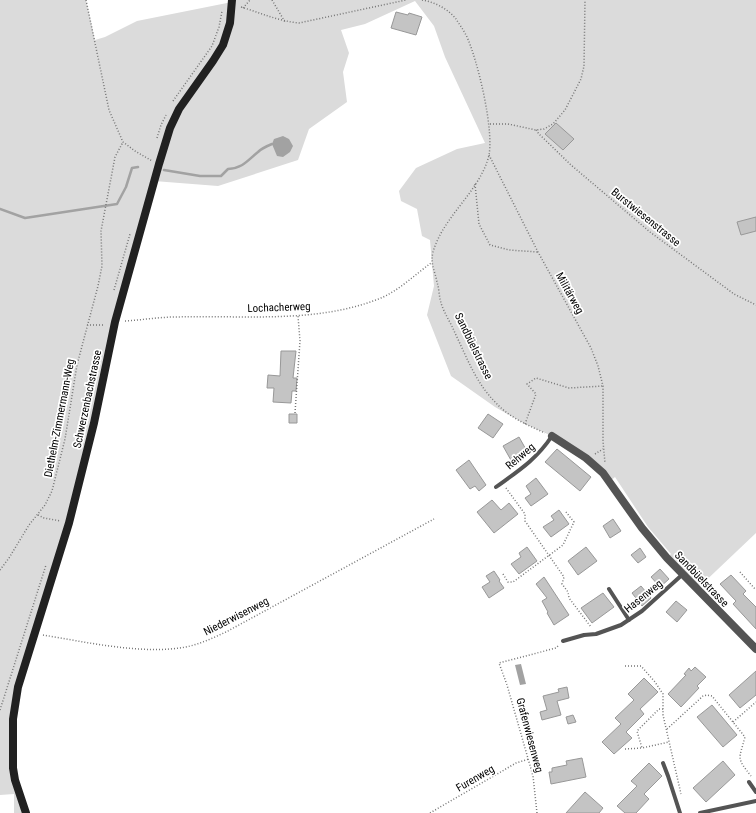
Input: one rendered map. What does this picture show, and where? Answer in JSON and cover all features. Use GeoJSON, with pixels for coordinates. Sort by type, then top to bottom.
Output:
{"type":"FeatureCollection","features":[{"type":"Feature","properties":{"kind":"street","name":"Schwerzenbachstrasse"},"geometry":{"type":"LineString","coordinates":[[26,813],[15,780],[13,725],[18,687],[69,523],[91,436],[115,322],[170,128],[179,109],[223,45],[230,23],[232,2]]}},
{"type":"Feature","properties":{"kind":"street","name":"Sandbüelstrasse"},"geometry":{"type":"LineString","coordinates":[[552,436],[586,458],[602,474],[666,558],[756,649]]}},
{"type":"Feature","properties":{"kind":"lane","name":"Rehweg"},"geometry":{"type":"LineString","coordinates":[[496,487],[534,459],[545,447],[552,436]]}},
{"type":"Feature","properties":{"kind":"lane","name":"Hasenweg"},"geometry":{"type":"LineString","coordinates":[[562,641],[584,635],[596,634],[621,625],[642,611],[683,574]]}},
{"type":"Feature","properties":{"kind":"lane"},"geometry":{"type":"LineString","coordinates":[[610,589],[629,620]]}},
{"type":"Feature","properties":{"kind":"lane"},"geometry":{"type":"LineString","coordinates":[[663,763],[680,813]]}},
{"type":"Feature","properties":{"kind":"lane"},"geometry":{"type":"LineString","coordinates":[[750,782],[756,792]]}},
{"type":"Feature","properties":{"kind":"lane"},"geometry":{"type":"LineString","coordinates":[[700,813],[756,801]]}},
{"type":"Feature","properties":{"kind":"path"},"geometry":{"type":"LineString","coordinates":[[86,0],[109,110],[123,142],[135,151],[159,164]]}},
{"type":"Feature","properties":{"kind":"path"},"geometry":{"type":"LineString","coordinates":[[243,8],[250,0]]}},
{"type":"Feature","properties":{"kind":"path"},"geometry":{"type":"LineString","coordinates":[[272,0],[285,22]]}},
{"type":"Feature","properties":{"kind":"path"},"geometry":{"type":"LineString","coordinates":[[232,2],[243,8],[285,22],[299,23],[406,0]]}},
{"type":"Feature","properties":{"kind":"path"},"geometry":{"type":"LineString","coordinates":[[422,0],[435,3],[447,10],[465,34],[476,66],[489,124],[489,155],[484,170],[442,231],[433,252],[431,263]]}},
{"type":"Feature","properties":{"kind":"path"},"geometry":{"type":"LineString","coordinates":[[489,124],[508,124],[536,130],[544,129],[553,124],[565,110],[582,79],[585,56],[585,0]]}},
{"type":"Feature","properties":{"kind":"path","name":"Burstwiesenstrasse"},"geometry":{"type":"LineString","coordinates":[[536,130],[571,165],[650,232],[734,294],[756,304]]}},
{"type":"Feature","properties":{"kind":"path","name":"Diethelm-Zimmermann-Weg"},"geometry":{"type":"LineString","coordinates":[[0,570],[29,525],[45,505],[55,480],[67,427],[76,365],[88,326],[102,266],[100,232],[115,157],[123,142]]}},
{"type":"Feature","properties":{"kind":"path","name":"Militärweg"},"geometry":{"type":"LineString","coordinates":[[489,155],[538,252],[591,348],[598,366],[603,386],[604,448]]}},
{"type":"Feature","properties":{"kind":"path"},"geometry":{"type":"LineString","coordinates":[[475,184],[479,224],[490,245],[509,250],[538,252]]}},
{"type":"Feature","properties":{"kind":"path"},"geometry":{"type":"LineString","coordinates":[[112,297],[122,262]]}},
{"type":"Feature","properties":{"kind":"path","name":"Lochacherweg"},"geometry":{"type":"LineString","coordinates":[[88,326],[105,325],[115,322],[175,317],[298,316],[361,305],[383,297],[431,263]]}},
{"type":"Feature","properties":{"kind":"path","name":"Sandbüelstrasse"},"geometry":{"type":"LineString","coordinates":[[431,263],[437,281],[441,302],[473,372],[483,389],[497,404],[525,424],[552,436]]}},
{"type":"Feature","properties":{"kind":"path"},"geometry":{"type":"LineString","coordinates":[[295,413],[300,341],[298,316]]}},
{"type":"Feature","properties":{"kind":"path"},"geometry":{"type":"LineString","coordinates":[[525,424],[536,394],[527,384],[536,378],[569,388],[603,386]]}},
{"type":"Feature","properties":{"kind":"path"},"geometry":{"type":"LineString","coordinates":[[502,483],[525,514],[525,521],[564,577],[562,584],[568,592],[569,598],[596,634]]}},
{"type":"Feature","properties":{"kind":"path"},"geometry":{"type":"LineString","coordinates":[[503,574],[508,582],[513,582],[563,545],[574,522],[566,512]]}},
{"type":"Feature","properties":{"kind":"path"},"geometry":{"type":"LineString","coordinates":[[38,515],[44,518],[69,523]]}},
{"type":"Feature","properties":{"kind":"path","name":"Niederwisenweg"},"geometry":{"type":"LineString","coordinates":[[25,632],[144,649],[186,647],[203,642],[226,632],[434,518]]}},
{"type":"Feature","properties":{"kind":"path"},"geometry":{"type":"LineString","coordinates":[[0,710],[46,565]]}},
{"type":"Feature","properties":{"kind":"path"},"geometry":{"type":"LineString","coordinates":[[740,572],[756,590]]}},
{"type":"Feature","properties":{"kind":"path","name":"Grafenwiesenweg"},"geometry":{"type":"LineString","coordinates":[[537,813],[533,776],[529,759],[499,663],[556,648],[562,641]]}},
{"type":"Feature","properties":{"kind":"path"},"geometry":{"type":"LineString","coordinates":[[625,666],[641,666],[663,694],[663,709],[666,730],[682,799]]}},
{"type":"Feature","properties":{"kind":"path"},"geometry":{"type":"LineString","coordinates":[[666,730],[707,695],[712,696],[744,737],[739,758],[740,762],[752,777]]}},
{"type":"Feature","properties":{"kind":"path"},"geometry":{"type":"LineString","coordinates":[[733,722],[756,702]]}},
{"type":"Feature","properties":{"kind":"path"},"geometry":{"type":"LineString","coordinates":[[642,748],[637,731],[659,709],[663,709]]}},
{"type":"Feature","properties":{"kind":"path"},"geometry":{"type":"LineString","coordinates":[[626,749],[642,748],[669,742]]}},
{"type":"Feature","properties":{"kind":"path","name":"Furenweg"},"geometry":{"type":"LineString","coordinates":[[430,813],[516,763],[529,759]]}},
{"type":"Feature","properties":{"kind":"shaded area"},"geometry":{"type":"Polygon","coordinates":[[[0,0],[86,0],[95,40],[105,37],[137,21],[232,2],[232,0],[756,0],[756,533],[697,589],[667,558],[671,554],[648,527],[615,477],[609,482],[603,474],[552,436],[525,424],[495,407],[451,376],[427,315],[434,286],[430,240],[422,236],[417,209],[401,201],[399,191],[416,168],[457,149],[485,143],[445,57],[434,26],[415,1],[365,24],[341,30],[349,53],[343,72],[347,102],[309,129],[298,160],[218,186],[154,181],[115,322],[86,456],[15,703],[13,768],[26,813],[14,813],[14,794],[0,795],[0,0]]]}},
{"type":"Feature","properties":{"kind":"shaded area"},"geometry":{"type":"Polygon","coordinates":[[[283,136],[289,139],[293,146],[290,152],[283,157],[277,156],[272,144],[274,139],[283,136]]]}},
{"type":"Feature","properties":{"kind":"shaded area"},"geometry":{"type":"Polygon","coordinates":[[[521,664],[526,684],[520,685],[515,665],[521,664]]]}},
{"type":"Feature","properties":{"kind":"building"},"geometry":{"type":"Polygon","coordinates":[[[396,12],[408,15],[409,13],[422,17],[416,35],[391,28],[396,12]]]}},
{"type":"Feature","properties":{"kind":"building"},"geometry":{"type":"Polygon","coordinates":[[[556,123],[574,139],[563,150],[545,134],[556,123]]]}},
{"type":"Feature","properties":{"kind":"building"},"geometry":{"type":"Polygon","coordinates":[[[756,217],[756,231],[741,235],[737,222],[756,217]]]}},
{"type":"Feature","properties":{"kind":"building"},"geometry":{"type":"Polygon","coordinates":[[[281,351],[296,351],[293,378],[297,378],[296,391],[292,391],[291,403],[273,402],[274,388],[267,388],[268,375],[280,376],[281,351]]]}},
{"type":"Feature","properties":{"kind":"building"},"geometry":{"type":"Polygon","coordinates":[[[289,414],[297,414],[297,423],[289,423],[289,414]]]}},
{"type":"Feature","properties":{"kind":"building"},"geometry":{"type":"Polygon","coordinates":[[[488,414],[503,424],[493,438],[478,428],[488,414]]]}},
{"type":"Feature","properties":{"kind":"building"},"geometry":{"type":"Polygon","coordinates":[[[519,437],[528,453],[512,462],[503,446],[519,437]]]}},
{"type":"Feature","properties":{"kind":"building"},"geometry":{"type":"Polygon","coordinates":[[[557,449],[591,477],[580,491],[545,462],[557,449]]]}},
{"type":"Feature","properties":{"kind":"building"},"geometry":{"type":"Polygon","coordinates":[[[469,460],[486,485],[479,491],[475,486],[470,489],[456,470],[469,460]]]}},
{"type":"Feature","properties":{"kind":"building"},"geometry":{"type":"Polygon","coordinates":[[[536,478],[548,494],[531,506],[525,498],[531,494],[526,486],[536,478]]]}},
{"type":"Feature","properties":{"kind":"building"},"geometry":{"type":"Polygon","coordinates":[[[492,500],[501,510],[509,503],[518,514],[494,533],[477,512],[492,500]]]}},
{"type":"Feature","properties":{"kind":"building"},"geometry":{"type":"Polygon","coordinates":[[[559,510],[569,524],[551,537],[543,527],[554,520],[551,516],[559,510]]]}},
{"type":"Feature","properties":{"kind":"building"},"geometry":{"type":"Polygon","coordinates":[[[613,519],[621,531],[610,538],[603,526],[613,519]]]}},
{"type":"Feature","properties":{"kind":"building"},"geometry":{"type":"Polygon","coordinates":[[[527,547],[537,561],[519,574],[511,564],[521,557],[519,553],[527,547]]]}},
{"type":"Feature","properties":{"kind":"building"},"geometry":{"type":"Polygon","coordinates":[[[586,547],[597,561],[578,575],[568,561],[586,547]]]}},
{"type":"Feature","properties":{"kind":"building"},"geometry":{"type":"Polygon","coordinates":[[[640,548],[646,557],[638,563],[631,555],[640,548]]]}},
{"type":"Feature","properties":{"kind":"building"},"geometry":{"type":"Polygon","coordinates":[[[660,569],[669,579],[660,587],[651,577],[660,569]]]}},
{"type":"Feature","properties":{"kind":"building"},"geometry":{"type":"Polygon","coordinates":[[[494,571],[504,588],[489,598],[482,587],[490,582],[486,576],[494,571]]]}},
{"type":"Feature","properties":{"kind":"building"},"geometry":{"type":"Polygon","coordinates":[[[731,575],[746,591],[743,594],[756,607],[756,629],[733,604],[736,601],[720,584],[731,575]]]}},
{"type":"Feature","properties":{"kind":"building"},"geometry":{"type":"Polygon","coordinates":[[[544,577],[569,615],[554,625],[542,601],[547,598],[536,584],[544,577]]]}},
{"type":"Feature","properties":{"kind":"building"},"geometry":{"type":"Polygon","coordinates":[[[641,586],[651,598],[642,606],[632,593],[641,586]]]}},
{"type":"Feature","properties":{"kind":"building"},"geometry":{"type":"Polygon","coordinates":[[[603,593],[614,607],[592,623],[581,608],[603,593]]]}},
{"type":"Feature","properties":{"kind":"building"},"geometry":{"type":"Polygon","coordinates":[[[676,601],[687,610],[677,622],[666,612],[676,601]]]}},
{"type":"Feature","properties":{"kind":"building"},"geometry":{"type":"Polygon","coordinates":[[[695,667],[706,677],[697,686],[699,688],[681,707],[668,694],[686,675],[684,674],[689,668],[691,671],[695,667]]]}},
{"type":"Feature","properties":{"kind":"building"},"geometry":{"type":"Polygon","coordinates":[[[756,671],[756,695],[740,708],[729,695],[756,671]]]}},
{"type":"Feature","properties":{"kind":"building"},"geometry":{"type":"Polygon","coordinates":[[[644,678],[658,692],[640,709],[644,714],[626,732],[632,738],[614,754],[602,742],[621,724],[615,718],[634,700],[628,694],[644,678]]]}},
{"type":"Feature","properties":{"kind":"building"},"geometry":{"type":"Polygon","coordinates":[[[567,687],[569,698],[557,701],[561,715],[542,720],[540,712],[547,710],[543,696],[559,692],[558,689],[567,687]]]}},
{"type":"Feature","properties":{"kind":"building"},"geometry":{"type":"Polygon","coordinates":[[[712,705],[737,735],[723,747],[697,717],[712,705]]]}},
{"type":"Feature","properties":{"kind":"building"},"geometry":{"type":"Polygon","coordinates":[[[573,715],[576,722],[568,724],[566,717],[573,715]]]}},
{"type":"Feature","properties":{"kind":"building"},"geometry":{"type":"Polygon","coordinates":[[[582,758],[586,777],[551,784],[549,772],[552,772],[552,768],[567,765],[566,761],[582,758]]]}},
{"type":"Feature","properties":{"kind":"building"},"geometry":{"type":"Polygon","coordinates":[[[723,761],[735,775],[706,802],[693,788],[723,761]]]}},
{"type":"Feature","properties":{"kind":"building"},"geometry":{"type":"Polygon","coordinates":[[[649,763],[662,776],[644,794],[649,799],[636,813],[625,813],[617,806],[637,786],[631,781],[649,763]]]}},
{"type":"Feature","properties":{"kind":"building"},"geometry":{"type":"Polygon","coordinates":[[[585,792],[603,808],[599,813],[566,813],[585,792]]]}},
{"type":"Feature","properties":{"kind":"waterway"},"geometry":{"type":"LineString","coordinates":[[164,170],[200,176],[221,176],[228,169],[241,166],[261,150],[272,144]]}},
{"type":"Feature","properties":{"kind":"waterway"},"geometry":{"type":"LineString","coordinates":[[0,209],[25,218],[117,204],[126,187],[132,168],[138,167]]}}]}
